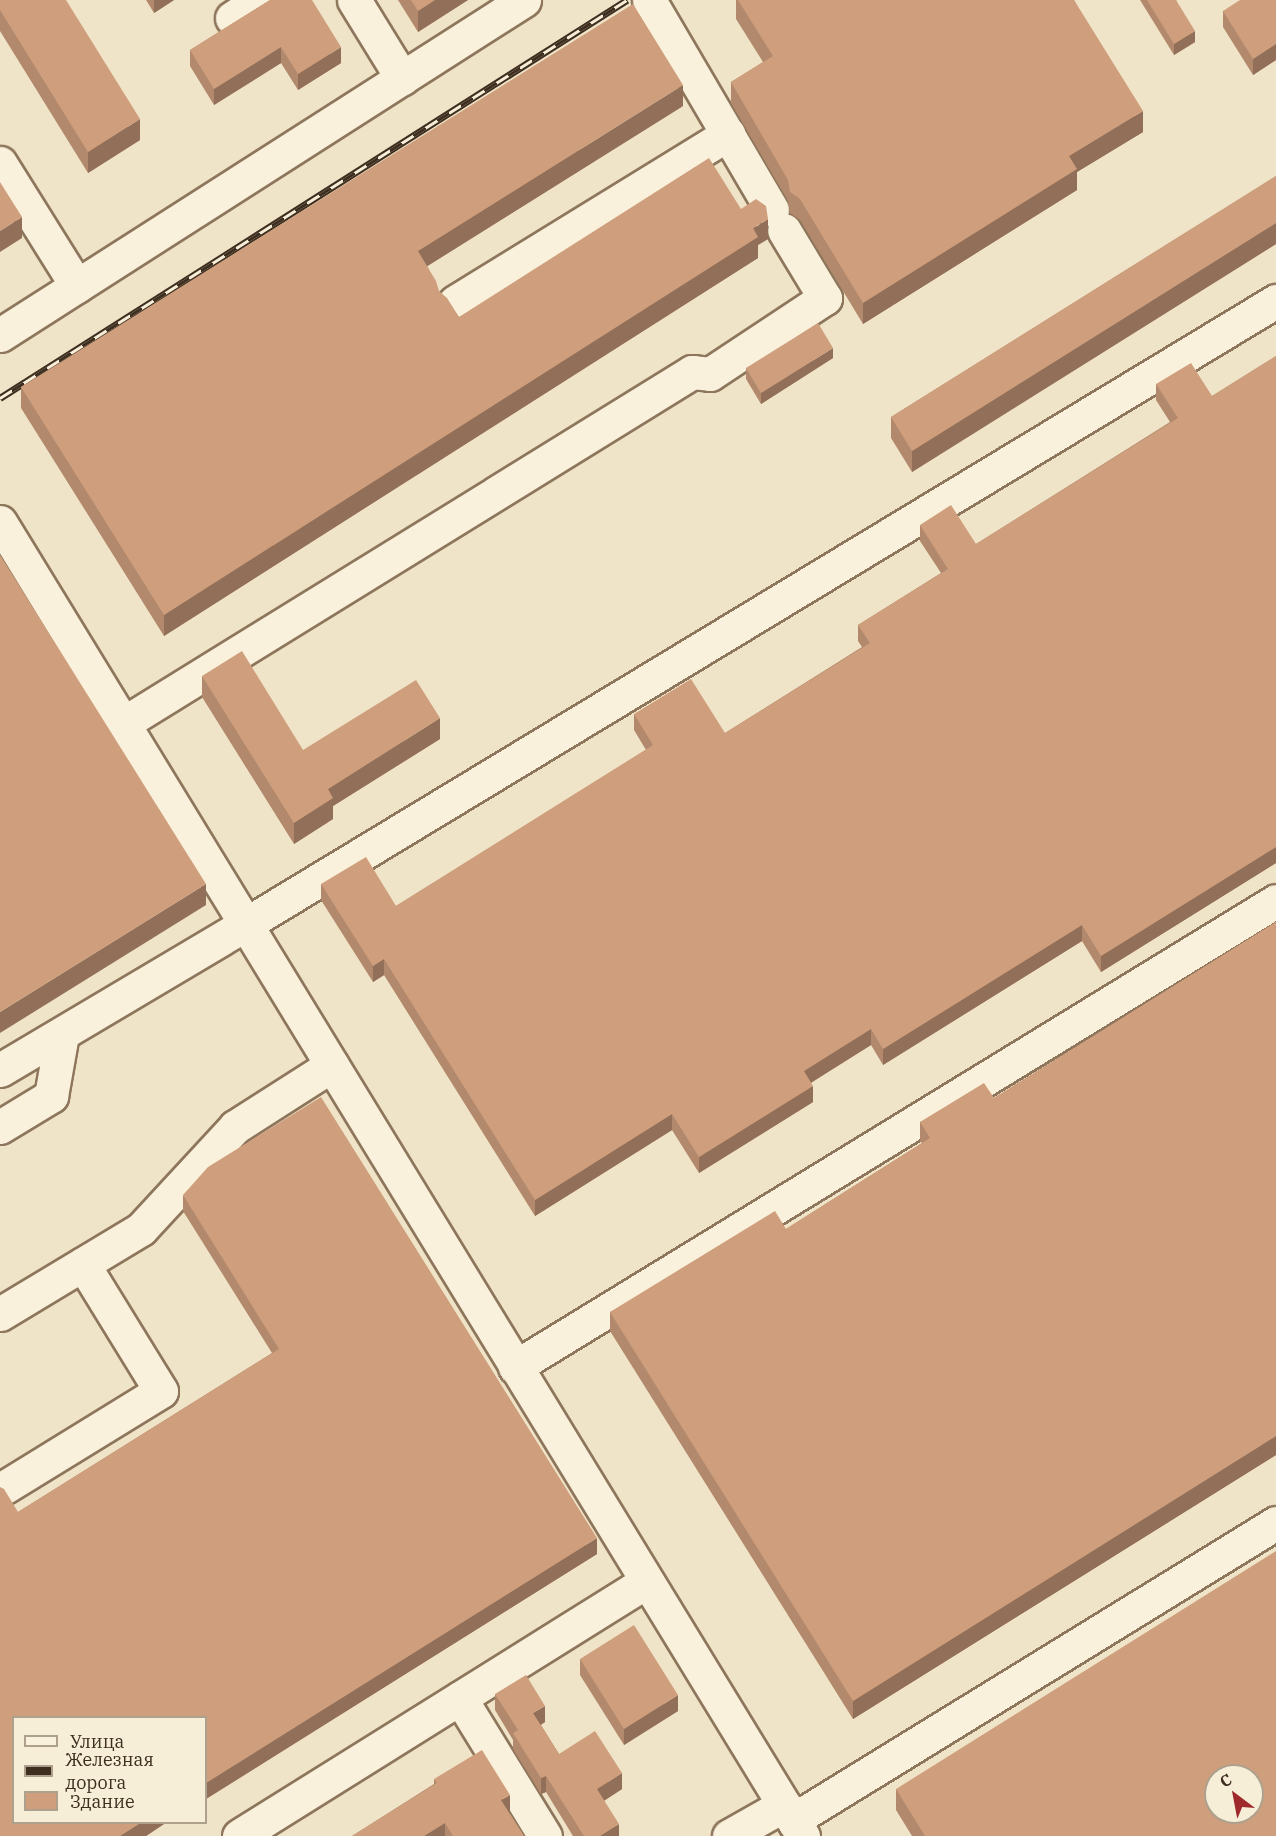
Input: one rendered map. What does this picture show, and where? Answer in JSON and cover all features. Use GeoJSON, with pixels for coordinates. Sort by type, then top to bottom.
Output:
{"type":"FeatureCollection","features":[{"type":"Feature","properties":{"kind":"lane"},"geometry":{"type":"LineString","coordinates":[[232,18],[260,0]]}},
{"type":"Feature","properties":{"kind":"lane"},"geometry":{"type":"LineString","coordinates":[[354,0],[402,78]]}},
{"type":"Feature","properties":{"kind":"lane"},"geometry":{"type":"LineString","coordinates":[[0,335],[524,0]]}},
{"type":"Feature","properties":{"kind":"lane"},"geometry":{"type":"LineString","coordinates":[[124,723],[692,372],[710,374],[825,298],[649,0]]}},
{"type":"Feature","properties":{"kind":"lane"},"geometry":{"type":"LineString","coordinates":[[455,302],[728,134]]}},
{"type":"Feature","properties":{"kind":"lane"},"geometry":{"type":"LineString","coordinates":[[0,163],[77,286]]}},
{"type":"Feature","properties":{"kind":"lane"},"geometry":{"type":"LineString","coordinates":[[0,1070],[246,924],[1276,301]]}},
{"type":"Feature","properties":{"kind":"lane"},"geometry":{"type":"LineString","coordinates":[[0,522],[645,1582],[793,1820]]}},
{"type":"Feature","properties":{"kind":"lane"},"geometry":{"type":"LineString","coordinates":[[515,1367],[1276,901]]}},
{"type":"Feature","properties":{"kind":"lane"},"geometry":{"type":"LineString","coordinates":[[0,1127],[51,1096],[62,1034]]}},
{"type":"Feature","properties":{"kind":"lane"},"geometry":{"type":"LineString","coordinates":[[0,1314],[141,1229],[235,1127],[332,1065]]}},
{"type":"Feature","properties":{"kind":"lane"},"geometry":{"type":"LineString","coordinates":[[5,1487],[161,1391],[83,1264]]}},
{"type":"Feature","properties":{"kind":"lane"},"geometry":{"type":"LineString","coordinates":[[729,1836],[793,1820],[1276,1523]]}},
{"type":"Feature","properties":{"kind":"lane"},"geometry":{"type":"LineString","coordinates":[[239,1836],[645,1582]]}},
{"type":"Feature","properties":{"kind":"lane"},"geometry":{"type":"LineString","coordinates":[[460,1698],[544,1836]]}},
{"type":"Feature","properties":{"kind":"building"},"geometry":{"type":"Polygon","coordinates":[[[0,0],[66,0],[140,119],[88,152],[0,10],[0,0]]]}},
{"type":"Feature","properties":{"kind":"building"},"geometry":{"type":"Polygon","coordinates":[[[270,0],[312,0],[341,47],[298,74],[281,47],[214,89],[190,50],[270,0]]]}},
{"type":"Feature","properties":{"kind":"building"},"geometry":{"type":"Polygon","coordinates":[[[411,0],[435,0],[418,11],[411,0]]]}},
{"type":"Feature","properties":{"kind":"building"},"geometry":{"type":"Polygon","coordinates":[[[738,0],[1074,0],[1143,111],[1069,156],[1077,169],[863,303],[800,199],[790,192],[788,180],[731,82],[773,56],[738,0]]]}},
{"type":"Feature","properties":{"kind":"building"},"geometry":{"type":"Polygon","coordinates":[[[1147,0],[1176,0],[1195,31],[1174,44],[1147,0]]]}},
{"type":"Feature","properties":{"kind":"building"},"geometry":{"type":"Polygon","coordinates":[[[1240,0],[1276,0],[1276,44],[1253,59],[1223,11],[1240,0]]]}},
{"type":"Feature","properties":{"kind":"building"},"geometry":{"type":"Polygon","coordinates":[[[633,4],[683,85],[418,251],[436,281],[439,291],[447,298],[459,317],[709,158],[741,209],[756,199],[766,206],[768,219],[753,228],[758,237],[164,615],[21,387],[633,4]]]}},
{"type":"Feature","properties":{"kind":"building"},"geometry":{"type":"Polygon","coordinates":[[[1276,176],[1276,223],[912,451],[891,417],[1276,176]]]}},
{"type":"Feature","properties":{"kind":"building"},"geometry":{"type":"Polygon","coordinates":[[[0,182],[22,217],[0,231],[0,182]]]}},
{"type":"Feature","properties":{"kind":"building"},"geometry":{"type":"Polygon","coordinates":[[[818,323],[833,348],[761,393],[746,368],[818,323]]]}},
{"type":"Feature","properties":{"kind":"building"},"geometry":{"type":"Polygon","coordinates":[[[1276,356],[1276,847],[1101,956],[1082,925],[883,1049],[871,1029],[804,1071],[813,1086],[699,1157],[672,1114],[535,1200],[384,959],[373,966],[321,884],[366,857],[396,906],[653,745],[634,714],[691,679],[725,733],[870,643],[858,625],[948,569],[920,525],[951,505],[976,544],[1178,418],[1156,384],[1191,363],[1212,396],[1276,356]]]}},
{"type":"Feature","properties":{"kind":"building"},"geometry":{"type":"Polygon","coordinates":[[[0,555],[206,884],[0,1012],[0,555]]]}},
{"type":"Feature","properties":{"kind":"building"},"geometry":{"type":"Polygon","coordinates":[[[242,651],[303,750],[416,680],[440,718],[328,789],[333,798],[294,823],[202,676],[242,651]]]}},
{"type":"Feature","properties":{"kind":"building"},"geometry":{"type":"Polygon","coordinates":[[[1276,922],[1276,1436],[853,1701],[610,1312],[775,1211],[786,1229],[930,1138],[920,1122],[984,1083],[994,1098],[1276,922]]]}},
{"type":"Feature","properties":{"kind":"building"},"geometry":{"type":"Polygon","coordinates":[[[321,1097],[597,1538],[207,1782],[207,1716],[12,1716],[12,1824],[139,1824],[120,1836],[0,1836],[0,1487],[4,1489],[18,1512],[279,1349],[183,1195],[208,1167],[321,1097]]]}},
{"type":"Feature","properties":{"kind":"building"},"geometry":{"type":"Polygon","coordinates":[[[1276,1551],[1276,1836],[925,1836],[896,1789],[1276,1551]]]}},
{"type":"Feature","properties":{"kind":"building"},"geometry":{"type":"Polygon","coordinates":[[[634,1625],[678,1695],[624,1729],[580,1659],[634,1625]]]}},
{"type":"Feature","properties":{"kind":"building"},"geometry":{"type":"Polygon","coordinates":[[[526,1675],[545,1706],[533,1713],[559,1754],[595,1731],[622,1773],[597,1789],[619,1824],[600,1836],[584,1836],[546,1776],[541,1778],[513,1733],[518,1730],[495,1694],[526,1675]]]}},
{"type":"Feature","properties":{"kind":"building"},"geometry":{"type":"Polygon","coordinates":[[[482,1750],[510,1795],[501,1800],[524,1836],[453,1836],[445,1823],[424,1836],[352,1836],[437,1783],[434,1779],[482,1750]]]}},
{"type":"Feature","properties":{"kind":"railway"},"geometry":{"type":"LineString","coordinates":[[0,398],[627,0]]}}]}
